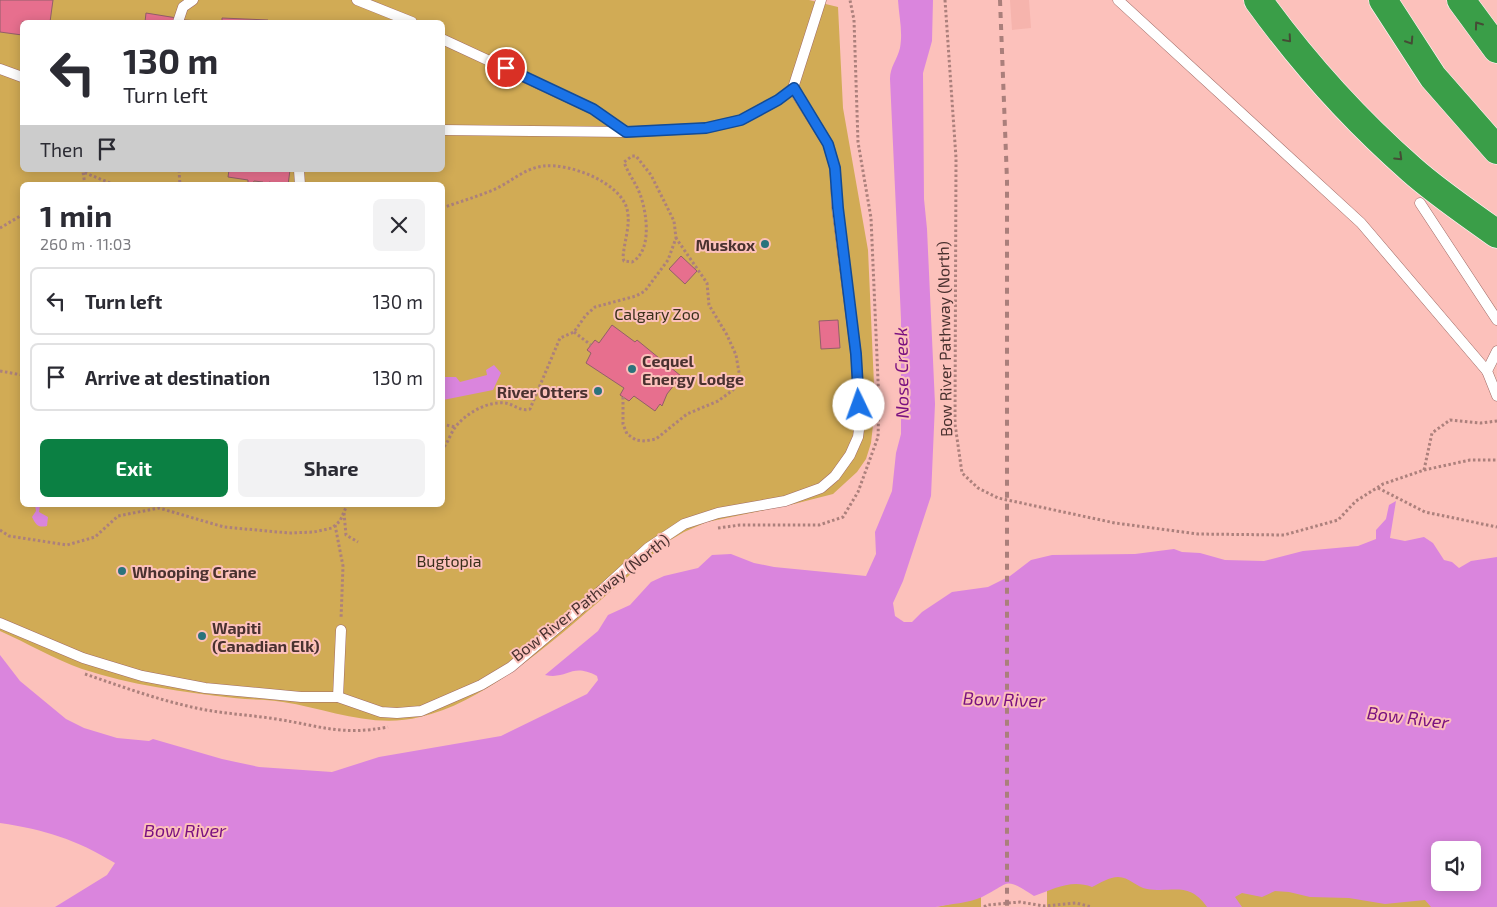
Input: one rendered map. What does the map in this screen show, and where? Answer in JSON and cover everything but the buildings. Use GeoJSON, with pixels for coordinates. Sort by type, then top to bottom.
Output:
{"type":"FeatureCollection","features":[{"type":"Feature","properties":{"kind":"highway"},"geometry":{"type":"LineString","coordinates":[[1258,0],[1282,32],[1316,71],[1398,156],[1440,192],[1497,234]]}},
{"type":"Feature","properties":{"kind":"highway"},"geometry":{"type":"LineString","coordinates":[[1384,0],[1433,76],[1497,150]]}},
{"type":"Feature","properties":{"kind":"highway"},"geometry":{"type":"LineString","coordinates":[[1461,0],[1497,49]]}},
{"type":"Feature","properties":{"kind":"lane"},"geometry":{"type":"LineString","coordinates":[[179,20],[183,7],[193,0]]}},
{"type":"Feature","properties":{"kind":"lane"},"geometry":{"type":"LineString","coordinates":[[357,0],[407,20]]}},
{"type":"Feature","properties":{"kind":"lane"},"geometry":{"type":"LineString","coordinates":[[445,130],[626,132],[706,128],[741,120],[778,100],[794,88],[821,0]]}},
{"type":"Feature","properties":{"kind":"lane"},"geometry":{"type":"LineString","coordinates":[[1118,0],[1361,223],[1487,370],[1497,396]]}},
{"type":"Feature","properties":{"kind":"lane"},"geometry":{"type":"LineString","coordinates":[[445,40],[593,109],[626,132]]}},
{"type":"Feature","properties":{"kind":"lane"},"geometry":{"type":"LineString","coordinates":[[0,69],[20,76]]}},
{"type":"Feature","properties":{"kind":"lane"},"geometry":{"type":"LineString","coordinates":[[0,623],[83,658],[142,676],[206,688],[302,698],[338,697],[366,708],[397,713],[421,711],[481,686],[511,667],[648,548],[668,533],[699,517],[808,494],[821,488],[835,476],[850,454],[860,422],[856,354],[838,208],[835,168],[828,144],[794,88]]}},
{"type":"Feature","properties":{"kind":"lane"},"geometry":{"type":"LineString","coordinates":[[1420,203],[1497,320]]}},
{"type":"Feature","properties":{"kind":"lane"},"geometry":{"type":"LineString","coordinates":[[1487,370],[1497,350]]}},
{"type":"Feature","properties":{"kind":"lane"},"geometry":{"type":"LineString","coordinates":[[338,697],[341,630]]}},
{"type":"Feature","properties":{"kind":"path"},"geometry":{"type":"LineString","coordinates":[[709,529],[740,525],[819,525],[843,517],[858,492],[878,437],[879,403],[871,218],[858,142],[854,20],[850,0]]}},
{"type":"Feature","properties":{"kind":"path","name":"Bow River Pathway (North)"},"geometry":{"type":"LineString","coordinates":[[945,0],[956,158],[955,424],[962,474],[978,488],[998,498],[1115,523],[1198,534],[1284,535],[1338,520],[1356,501],[1378,488],[1424,470],[1470,460],[1497,460]]}},
{"type":"Feature","properties":{"kind":"path"},"geometry":{"type":"LineString","coordinates":[[445,207],[493,190],[518,174],[543,166],[565,168],[601,181],[622,198],[628,216],[622,258],[624,261],[632,262],[640,255],[646,231],[641,196],[624,162],[627,158],[636,156],[664,199],[674,221],[676,238],[668,260],[645,291],[636,296],[595,307],[586,315],[574,332],[560,338],[530,410],[524,411],[505,403],[492,404],[470,412],[455,427],[445,444]]}},
{"type":"Feature","properties":{"kind":"path"},"geometry":{"type":"LineString","coordinates":[[85,172],[108,182]]}},
{"type":"Feature","properties":{"kind":"path"},"geometry":{"type":"LineString","coordinates":[[0,228],[20,216]]}},
{"type":"Feature","properties":{"kind":"path"},"geometry":{"type":"LineString","coordinates":[[623,397],[623,424],[627,434],[636,440],[645,441],[656,439],[687,414],[718,401],[733,390],[740,378],[736,355],[709,305],[707,283],[676,238]]}},
{"type":"Feature","properties":{"kind":"path"},"geometry":{"type":"LineString","coordinates":[[574,332],[591,345]]}},
{"type":"Feature","properties":{"kind":"path"},"geometry":{"type":"LineString","coordinates":[[0,371],[20,375]]}},
{"type":"Feature","properties":{"kind":"path"},"geometry":{"type":"LineString","coordinates":[[1424,470],[1432,433],[1450,420],[1480,423],[1497,421]]}},
{"type":"Feature","properties":{"kind":"path"},"geometry":{"type":"LineString","coordinates":[[445,425],[455,427]]}},
{"type":"Feature","properties":{"kind":"path"},"geometry":{"type":"LineString","coordinates":[[1378,488],[1425,512],[1497,527]]}},
{"type":"Feature","properties":{"kind":"path"},"geometry":{"type":"LineString","coordinates":[[0,530],[9,536],[67,545],[95,537],[118,516],[159,508],[224,527],[289,533],[314,532],[335,525],[346,507]]}},
{"type":"Feature","properties":{"kind":"path"},"geometry":{"type":"LineString","coordinates":[[344,512],[346,535],[358,542]]}},
{"type":"Feature","properties":{"kind":"path"},"geometry":{"type":"LineString","coordinates":[[335,525],[343,566],[341,630]]}},
{"type":"Feature","properties":{"kind":"path"},"geometry":{"type":"LineString","coordinates":[[77,670],[121,687],[202,709],[343,732],[364,731],[390,726]]}},
{"type":"Feature","properties":{"kind":"path"},"geometry":{"type":"LineString","coordinates":[[984,907],[987,905],[1020,902],[1044,906],[1076,903],[1092,907]]}},
{"type":"Feature","properties":{"kind":"shaded area"},"geometry":{"type":"Polygon","coordinates":[[[1010,0],[1029,0],[1031,28],[1012,30],[1010,0]]]}},
{"type":"Feature","properties":{"kind":"green space","name":"Calgary Zoo"},"geometry":{"type":"Polygon","coordinates":[[[0,0],[809,0],[838,7],[843,108],[868,250],[875,407],[871,443],[866,459],[857,472],[833,494],[707,522],[684,532],[662,545],[567,629],[510,673],[480,692],[450,707],[420,717],[385,721],[351,717],[271,700],[240,699],[157,687],[100,675],[51,656],[0,631],[0,0]]]}},
{"type":"Feature","properties":{"kind":"green space"},"geometry":{"type":"Polygon","coordinates":[[[1047,873],[1431,889],[1431,891],[1446,891],[1470,907],[1047,907],[1047,873]]]}},
{"type":"Feature","properties":{"kind":"green space"},"geometry":{"type":"Polygon","coordinates":[[[981,897],[981,907],[936,907],[981,897]]]}},
{"type":"Feature","properties":{"kind":"water"},"geometry":{"type":"Polygon","coordinates":[[[898,0],[933,0],[932,41],[923,73],[924,199],[935,404],[931,496],[903,581],[893,603],[895,616],[904,622],[912,622],[922,612],[952,592],[988,587],[1010,576],[1031,560],[1052,555],[1135,554],[1174,549],[1182,552],[1200,553],[1225,560],[1264,561],[1303,551],[1358,546],[1376,539],[1376,530],[1386,519],[1389,505],[1396,501],[1390,538],[1405,541],[1424,537],[1433,543],[1444,560],[1452,562],[1459,568],[1471,561],[1497,557],[1497,907],[1431,907],[1425,900],[1385,904],[1349,898],[1310,897],[1275,891],[1262,897],[1242,893],[1235,897],[1242,907],[1207,907],[1194,894],[1187,891],[1147,889],[1122,877],[1115,877],[1092,887],[1070,884],[1034,896],[1017,886],[1007,884],[977,899],[936,907],[55,907],[107,875],[115,863],[87,848],[46,832],[0,823],[0,655],[20,681],[66,719],[84,728],[117,738],[149,741],[153,739],[222,759],[259,767],[332,772],[379,757],[501,736],[587,694],[598,680],[597,676],[581,671],[553,676],[545,675],[598,631],[608,615],[630,605],[651,582],[664,576],[698,568],[712,555],[731,554],[754,563],[774,567],[866,576],[876,554],[875,532],[892,491],[896,453],[901,434],[901,319],[890,79],[891,71],[900,48],[901,30],[898,0]]]}},
{"type":"Feature","properties":{"kind":"water"},"geometry":{"type":"Polygon","coordinates":[[[494,365],[501,373],[493,390],[445,400],[445,377],[456,377],[460,382],[487,375],[486,370],[494,365]]]}},
{"type":"Feature","properties":{"kind":"water"},"geometry":{"type":"Polygon","coordinates":[[[35,507],[40,507],[39,512],[48,517],[47,526],[41,527],[33,520],[32,517],[36,511],[35,507]]]}},
{"type":"Feature","properties":{"kind":"railway"},"geometry":{"type":"LineString","coordinates":[[1000,0],[1007,180],[1007,907]]}},
{"type":"Feature","properties":{"kind":"place","name":"Muskox"},"geometry":{"type":"Point","coordinates":[765,244]}},
{"type":"Feature","properties":{"kind":"place","name":"Cequel Energy Lodge"},"geometry":{"type":"Point","coordinates":[632,369]}},
{"type":"Feature","properties":{"kind":"place","name":"River Otters"},"geometry":{"type":"Point","coordinates":[598,391]}},
{"type":"Feature","properties":{"kind":"place","name":"Whooping Crane"},"geometry":{"type":"Point","coordinates":[122,571]}},
{"type":"Feature","properties":{"kind":"place","name":"Wapiti (Canadian Elk)"},"geometry":{"type":"Point","coordinates":[202,636]}},
{"type":"Feature","properties":{"kind":"route"},"geometry":{"type":"LineString","coordinates":[[506,68],[593,109],[626,132],[706,128],[741,120],[762,110],[794,88],[828,144],[835,168],[838,208],[856,354],[859,405]]}},
{"type":"Feature","properties":{"kind":"water label","name":"Nose Creek"},"geometry":{"type":"Point","coordinates":[901,373]}},
{"type":"Feature","properties":{"kind":"water label","name":"Bow River"},"geometry":{"type":"Point","coordinates":[1004,699]}},
{"type":"Feature","properties":{"kind":"water label","name":"Bow River"},"geometry":{"type":"Point","coordinates":[1408,717]}},
{"type":"Feature","properties":{"kind":"water label","name":"Bow River"},"geometry":{"type":"Point","coordinates":[185,830]}},
{"type":"Feature","properties":{"kind":"park label","name":"Bugtopia"},"geometry":{"type":"Point","coordinates":[449,560]}}]}
